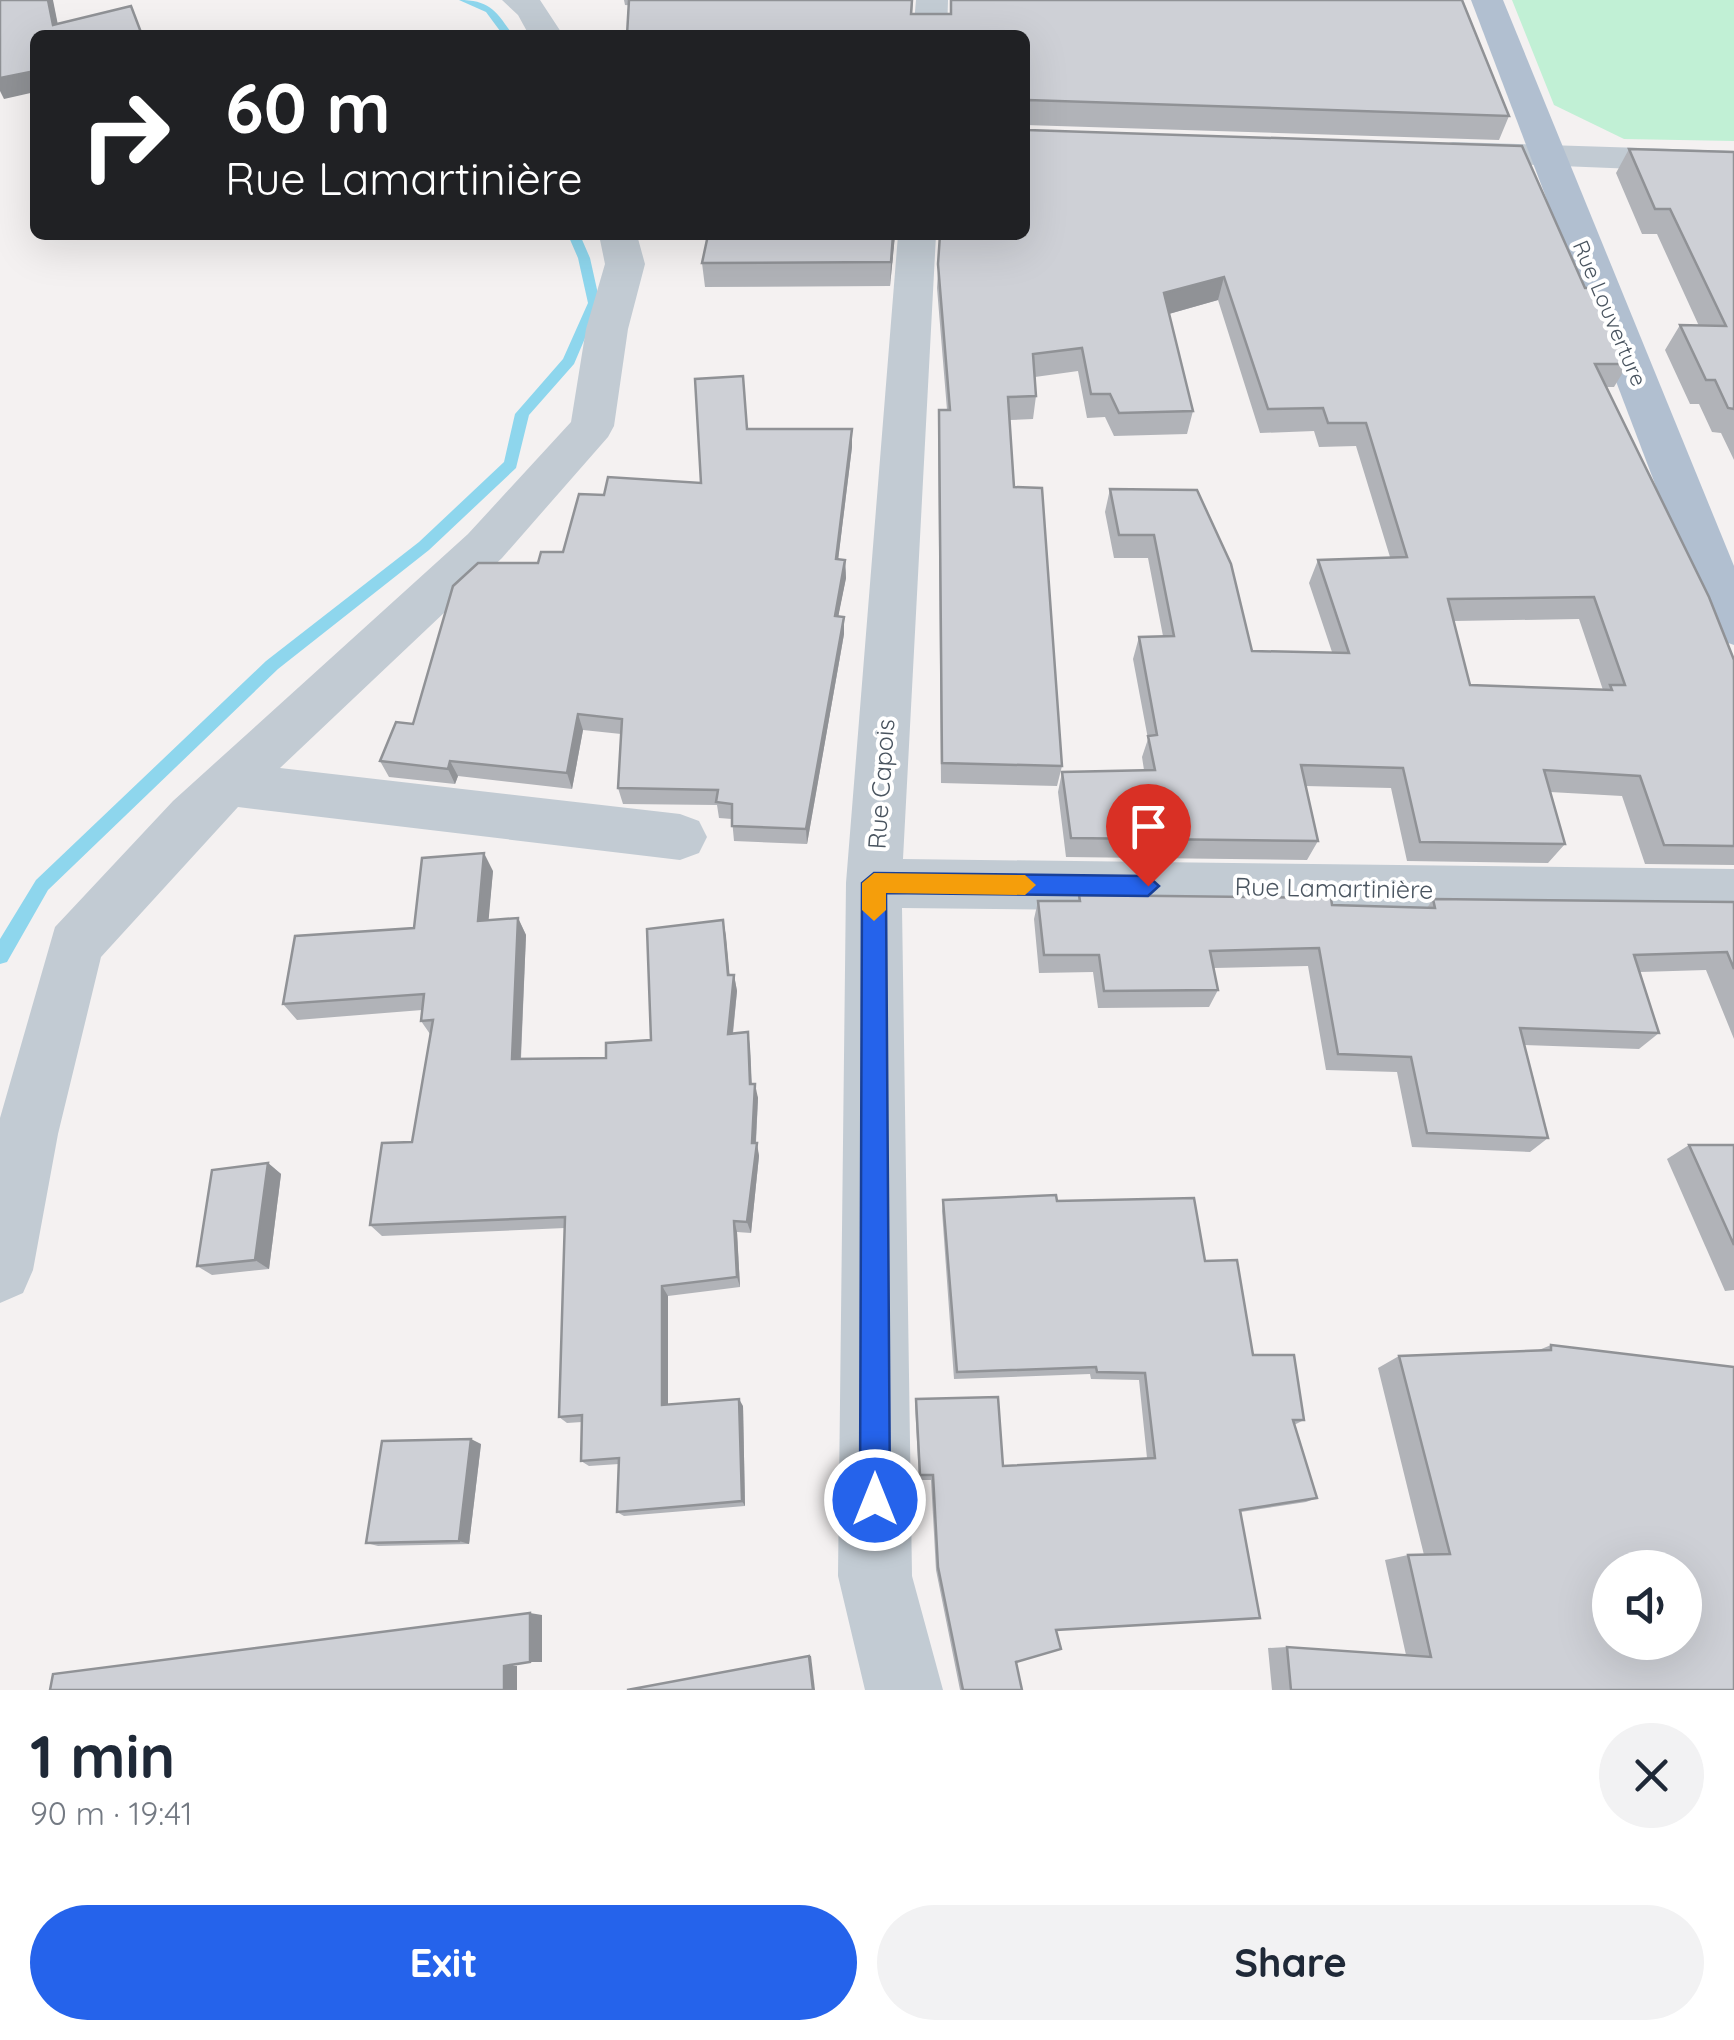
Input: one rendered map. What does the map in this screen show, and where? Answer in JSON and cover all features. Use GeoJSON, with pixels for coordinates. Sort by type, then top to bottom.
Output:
{"type":"FeatureCollection","features":[{"type":"Feature","properties":{"kind":"main road","name":"Rue Louverture"},"geometry":{"type":"LineString","coordinates":[[1487,0],[1544,156],[1626,349],[1734,626]]}},
{"type":"Feature","properties":{"kind":"street"},"geometry":{"type":"LineString","coordinates":[[518,0],[532,9],[543,30]]}},
{"type":"Feature","properties":{"kind":"street"},"geometry":{"type":"LineString","coordinates":[[930,30],[932,0]]}},
{"type":"Feature","properties":{"kind":"street"},"geometry":{"type":"LineString","coordinates":[[1424,152],[1734,162]]}},
{"type":"Feature","properties":{"kind":"street"},"geometry":{"type":"LineString","coordinates":[[0,1270],[26,1134],[74,945],[227,784],[485,546],[592,426],[607,328],[625,264],[619,240]]}},
{"type":"Feature","properties":{"kind":"street","name":"Rue Capois"},"geometry":{"type":"LineString","coordinates":[[904,1690],[876,1576],[874,883],[917,240]]}},
{"type":"Feature","properties":{"kind":"street"},"geometry":{"type":"LineString","coordinates":[[227,784],[680,837]]}},
{"type":"Feature","properties":{"kind":"street","name":"Rue Lamartinière"},"geometry":{"type":"LineString","coordinates":[[874,883],[1734,893]]}},
{"type":"Feature","properties":{"kind":"green space"},"geometry":{"type":"Polygon","coordinates":[[[1512,0],[1734,0],[1734,141],[1624,139],[1554,105],[1512,0]]]}},
{"type":"Feature","properties":{"kind":"building"},"geometry":{"type":"Polygon","coordinates":[[[0,0],[48,0],[53,25],[131,6],[140,30],[30,30],[30,72],[0,78],[0,0]]]}},
{"type":"Feature","properties":{"kind":"building"},"geometry":{"type":"Polygon","coordinates":[[[629,0],[912,0],[911,14],[951,14],[951,0],[1462,0],[1509,116],[1030,100],[1030,30],[627,30],[629,0]]]}},
{"type":"Feature","properties":{"kind":"building"},"geometry":{"type":"Polygon","coordinates":[[[1030,130],[1522,146],[1585,288],[1593,288],[1628,364],[1595,364],[1709,597],[1734,660],[1734,846],[1664,845],[1640,776],[1544,770],[1565,844],[1420,842],[1403,768],[1301,765],[1318,841],[1071,838],[1062,772],[1155,770],[1148,736],[1157,735],[1139,637],[1174,636],[1154,535],[1119,535],[1110,489],[1197,490],[1231,564],[1252,651],[1349,653],[1318,560],[1407,557],[1366,423],[1328,423],[1323,408],[1268,409],[1224,277],[1164,293],[1193,411],[1119,413],[1110,394],[1091,394],[1082,348],[1033,354],[1036,396],[1008,397],[1014,487],[1042,488],[1062,766],[942,763],[939,410],[950,410],[938,264],[940,240],[1030,240],[1030,130]],[[1594,597],[1448,599],[1470,685],[1612,690],[1610,685],[1625,685],[1594,597]]]}},
{"type":"Feature","properties":{"kind":"building"},"geometry":{"type":"Polygon","coordinates":[[[1629,149],[1734,152],[1734,409],[1728,408],[1715,380],[1706,380],[1680,325],[1726,326],[1670,209],[1655,209],[1629,149]]]}},
{"type":"Feature","properties":{"kind":"building"},"geometry":{"type":"Polygon","coordinates":[[[707,240],[893,240],[891,262],[702,263],[707,240]]]}},
{"type":"Feature","properties":{"kind":"building"},"geometry":{"type":"Polygon","coordinates":[[[743,376],[747,429],[852,429],[836,559],[845,560],[835,616],[844,617],[806,829],[732,826],[732,804],[716,802],[718,790],[618,788],[622,719],[578,714],[567,773],[450,761],[448,769],[380,761],[396,722],[413,724],[453,586],[478,563],[538,563],[541,552],[563,552],[579,494],[604,495],[608,477],[701,483],[695,379],[743,376]]]}},
{"type":"Feature","properties":{"kind":"building"},"geometry":{"type":"Polygon","coordinates":[[[484,853],[478,921],[518,918],[512,1059],[606,1058],[606,1043],[651,1040],[647,929],[723,920],[728,975],[734,975],[728,1034],[748,1032],[750,1084],[755,1084],[752,1143],[757,1143],[747,1222],[734,1221],[737,1277],[662,1286],[662,1405],[739,1399],[742,1501],[617,1512],[619,1458],[581,1461],[582,1415],[559,1417],[565,1217],[370,1225],[382,1143],[412,1142],[433,1020],[421,1021],[424,994],[283,1004],[295,936],[414,928],[422,858],[484,853]]]}},
{"type":"Feature","properties":{"kind":"building"},"geometry":{"type":"Polygon","coordinates":[[[1079,895],[1331,898],[1332,905],[1435,908],[1433,899],[1734,902],[1734,969],[1727,952],[1634,955],[1659,1033],[1520,1028],[1548,1138],[1427,1133],[1411,1057],[1338,1054],[1319,948],[1210,951],[1218,990],[1104,991],[1099,955],[1044,955],[1038,901],[1080,901],[1079,895]]]}},
{"type":"Feature","properties":{"kind":"building"},"geometry":{"type":"Polygon","coordinates":[[[1689,1145],[1734,1145],[1734,1245],[1689,1145]]]}},
{"type":"Feature","properties":{"kind":"building"},"geometry":{"type":"Polygon","coordinates":[[[268,1163],[255,1260],[197,1266],[212,1170],[268,1163]]]}},
{"type":"Feature","properties":{"kind":"building"},"geometry":{"type":"Polygon","coordinates":[[[1056,1195],[1057,1201],[1194,1198],[1205,1261],[1237,1260],[1253,1355],[1294,1355],[1304,1420],[1293,1420],[1317,1498],[1240,1510],[1260,1618],[1056,1630],[1061,1649],[1016,1662],[1022,1690],[963,1690],[938,1567],[933,1475],[920,1475],[916,1399],[998,1397],[1003,1466],[1155,1458],[1145,1373],[1097,1372],[1096,1367],[957,1372],[943,1200],[1056,1195]]]}},
{"type":"Feature","properties":{"kind":"building"},"geometry":{"type":"Polygon","coordinates":[[[1551,1345],[1734,1367],[1734,1690],[1291,1690],[1287,1647],[1431,1657],[1408,1555],[1450,1554],[1399,1356],[1551,1350],[1551,1345]]]}},
{"type":"Feature","properties":{"kind":"building"},"geometry":{"type":"Polygon","coordinates":[[[471,1439],[459,1541],[366,1543],[382,1441],[471,1439]]]}},
{"type":"Feature","properties":{"kind":"building"},"geometry":{"type":"Polygon","coordinates":[[[530,1613],[530,1662],[504,1666],[504,1690],[50,1690],[53,1674],[530,1613]]]}},
{"type":"Feature","properties":{"kind":"building"},"geometry":{"type":"Polygon","coordinates":[[[809,1656],[813,1690],[627,1690],[809,1656]]]}},
{"type":"Feature","properties":{"kind":"waterway"},"geometry":{"type":"LineString","coordinates":[[464,0],[490,10],[504,30]]}},
{"type":"Feature","properties":{"kind":"waterway"},"geometry":{"type":"LineString","coordinates":[[0,956],[42,885],[272,665],[424,546],[511,464],[522,414],[569,361],[594,303],[576,240]]}},
{"type":"Feature","properties":{"kind":"slow traffic"},"geometry":{"type":"LineString","coordinates":[[874,910],[874,883],[1025,885]]}},
{"type":"Feature","properties":{"kind":"route"},"geometry":{"type":"LineString","coordinates":[[875,1500],[874,883],[1148,886]]}}]}
